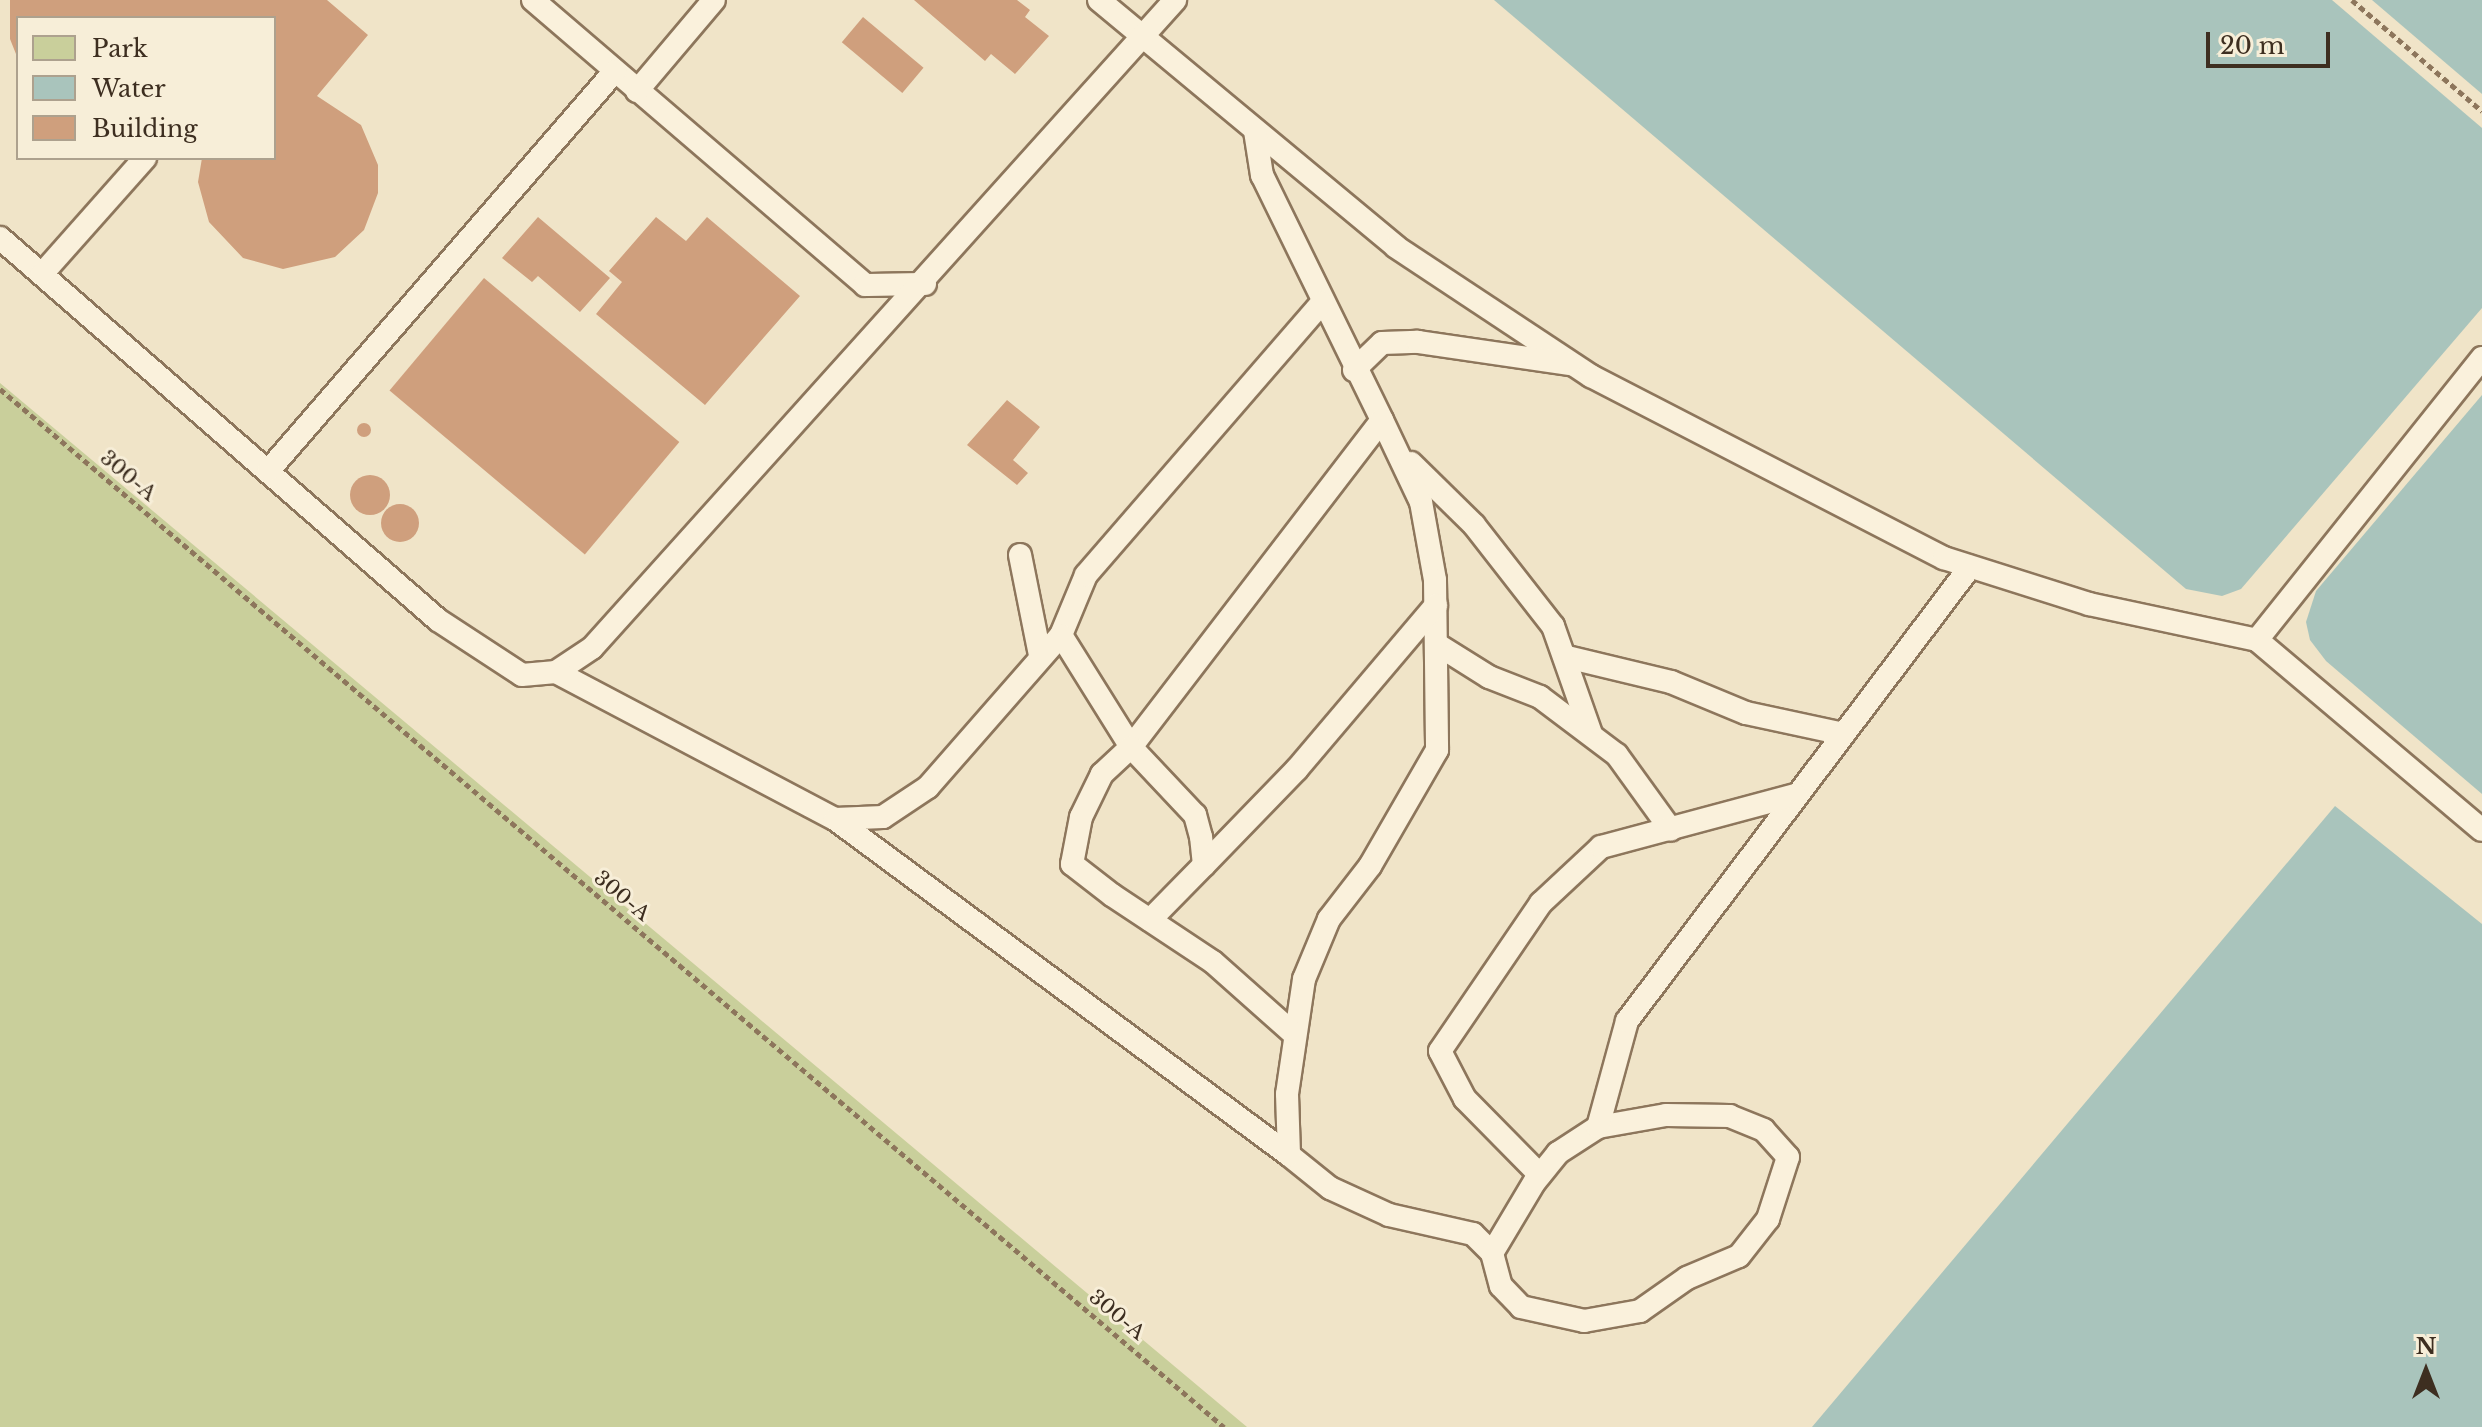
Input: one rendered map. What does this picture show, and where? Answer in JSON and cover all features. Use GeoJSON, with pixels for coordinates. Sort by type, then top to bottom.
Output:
{"type":"FeatureCollection","features":[{"type":"Feature","properties":{"kind":"lane"},"geometry":{"type":"LineString","coordinates":[[533,0],[865,285],[925,284]]}},
{"type":"Feature","properties":{"kind":"lane"},"geometry":{"type":"LineString","coordinates":[[637,91],[714,0]]}},
{"type":"Feature","properties":{"kind":"lane"},"geometry":{"type":"LineString","coordinates":[[1099,0],[1396,247],[1574,365],[1789,483],[1970,567],[2089,604],[2257,640],[2482,830]]}},
{"type":"Feature","properties":{"kind":"lane"},"geometry":{"type":"LineString","coordinates":[[0,238],[495,662],[522,675],[556,672],[592,648],[925,284],[1175,0]]}},
{"type":"Feature","properties":{"kind":"lane"},"geometry":{"type":"LineString","coordinates":[[269,470],[615,71]]}},
{"type":"Feature","properties":{"kind":"lane"},"geometry":{"type":"LineString","coordinates":[[1255,131],[1262,175],[1354,370],[1404,456],[1421,502],[1436,605],[1438,645],[1437,750],[1370,866],[1329,919],[1304,979],[1294,1034],[1289,1155]]}},
{"type":"Feature","properties":{"kind":"lane"},"geometry":{"type":"LineString","coordinates":[[42,274],[143,160]]}},
{"type":"Feature","properties":{"kind":"lane"},"geometry":{"type":"LineString","coordinates":[[835,819],[883,817],[928,787],[1040,655],[1061,635],[1086,575],[1322,303]]}},
{"type":"Feature","properties":{"kind":"lane"},"geometry":{"type":"LineString","coordinates":[[1354,370],[1382,343],[1418,342],[1574,365]]}},
{"type":"Feature","properties":{"kind":"lane"},"geometry":{"type":"LineString","coordinates":[[2257,640],[2482,358]]}},
{"type":"Feature","properties":{"kind":"lane"},"geometry":{"type":"LineString","coordinates":[[1294,1034],[1213,962],[1072,864],[1081,817],[1102,774],[1131,747],[1382,420]]}},
{"type":"Feature","properties":{"kind":"lane"},"geometry":{"type":"LineString","coordinates":[[1404,456],[1474,525],[1553,626],[1567,657],[1591,734]]}},
{"type":"Feature","properties":{"kind":"lane"},"geometry":{"type":"LineString","coordinates":[[1020,555],[1040,655]]}},
{"type":"Feature","properties":{"kind":"lane"},"geometry":{"type":"LineString","coordinates":[[1598,1127],[1627,1021],[1970,567]]}},
{"type":"Feature","properties":{"kind":"lane"},"geometry":{"type":"LineString","coordinates":[[1150,920],[1297,769],[1436,605]]}},
{"type":"Feature","properties":{"kind":"lane"},"geometry":{"type":"LineString","coordinates":[[1061,635],[1131,747],[1195,815],[1204,865]]}},
{"type":"Feature","properties":{"kind":"lane"},"geometry":{"type":"LineString","coordinates":[[1438,645],[1489,677],[1540,697],[1591,734],[1617,755],[1671,830]]}},
{"type":"Feature","properties":{"kind":"lane"},"geometry":{"type":"LineString","coordinates":[[1567,657],[1671,682],[1746,713],[1844,734]]}},
{"type":"Feature","properties":{"kind":"lane"},"geometry":{"type":"LineString","coordinates":[[556,672],[835,819],[1330,1188],[1389,1215],[1473,1234],[1492,1253],[1501,1286],[1521,1307],[1584,1321],[1640,1311],[1687,1278],[1739,1256],[1768,1219],[1788,1157],[1764,1130],[1730,1116],[1682,1115],[1598,1127],[1558,1153],[1540,1175],[1492,1253]]}},
{"type":"Feature","properties":{"kind":"lane"},"geometry":{"type":"LineString","coordinates":[[1540,1175],[1465,1099],[1440,1051],[1541,903],[1601,847],[1796,794]]}},
{"type":"Feature","properties":{"kind":"path"},"geometry":{"type":"LineString","coordinates":[[2352,0],[2482,111]]}},
{"type":"Feature","properties":{"kind":"path","name":"300-A"},"geometry":{"type":"LineString","coordinates":[[0,389],[1224,1427]]}},
{"type":"Feature","properties":{"kind":"green space"},"geometry":{"type":"Polygon","coordinates":[[[0,383],[1247,1427],[0,1427],[0,383]]]}},
{"type":"Feature","properties":{"kind":"water"},"geometry":{"type":"Polygon","coordinates":[[[1494,0],[2332,0],[2482,128],[2482,308],[2241,589],[2222,596],[2186,589],[1494,0]]]}},
{"type":"Feature","properties":{"kind":"water"},"geometry":{"type":"Polygon","coordinates":[[[2372,0],[2482,0],[2482,94],[2372,0]]]}},
{"type":"Feature","properties":{"kind":"water"},"geometry":{"type":"Polygon","coordinates":[[[2482,395],[2482,794],[2326,661],[2310,640],[2306,622],[2316,591],[2482,395]]]}},
{"type":"Feature","properties":{"kind":"water"},"geometry":{"type":"Polygon","coordinates":[[[2335,806],[2482,924],[2482,1427],[1812,1427],[2335,806]]]}},
{"type":"Feature","properties":{"kind":"building"},"geometry":{"type":"Polygon","coordinates":[[[10,0],[327,0],[368,35],[317,96],[361,125],[378,165],[378,193],[364,230],[335,257],[283,269],[243,258],[209,222],[198,182],[202,160],[276,160],[276,16],[16,16],[16,54],[10,39],[10,0]]]}},
{"type":"Feature","properties":{"kind":"building"},"geometry":{"type":"Polygon","coordinates":[[[914,0],[1017,0],[1030,10],[1025,17],[1049,36],[1015,74],[991,54],[985,61],[914,0]]]}},
{"type":"Feature","properties":{"kind":"building"},"geometry":{"type":"Polygon","coordinates":[[[863,17],[924,68],[902,93],[842,42],[863,17]]]}},
{"type":"Feature","properties":{"kind":"building"},"geometry":{"type":"Polygon","coordinates":[[[538,217],[610,278],[580,312],[538,276],[532,282],[502,258],[538,217]]]}},
{"type":"Feature","properties":{"kind":"building"},"geometry":{"type":"Polygon","coordinates":[[[656,217],[686,241],[707,217],[800,296],[705,405],[596,314],[622,282],[609,271],[656,217]]]}},
{"type":"Feature","properties":{"kind":"building"},"geometry":{"type":"Polygon","coordinates":[[[484,278],[679,442],[585,555],[390,391],[484,278]]]}},
{"type":"Feature","properties":{"kind":"building"},"geometry":{"type":"Polygon","coordinates":[[[1007,400],[1040,427],[1013,460],[1028,473],[1017,485],[967,445],[1007,400]]]}},
{"type":"Feature","properties":{"kind":"building"},"geometry":{"type":"Polygon","coordinates":[[[364,423],[371,430],[364,437],[357,430],[364,423]]]}},
{"type":"Feature","properties":{"kind":"building"},"geometry":{"type":"Polygon","coordinates":[[[370,475],[384,481],[390,495],[384,509],[370,515],[356,509],[350,495],[356,481],[370,475]]]}},
{"type":"Feature","properties":{"kind":"building"},"geometry":{"type":"Polygon","coordinates":[[[400,504],[413,510],[419,523],[413,536],[400,542],[387,536],[381,523],[387,510],[400,504]]]}}]}
